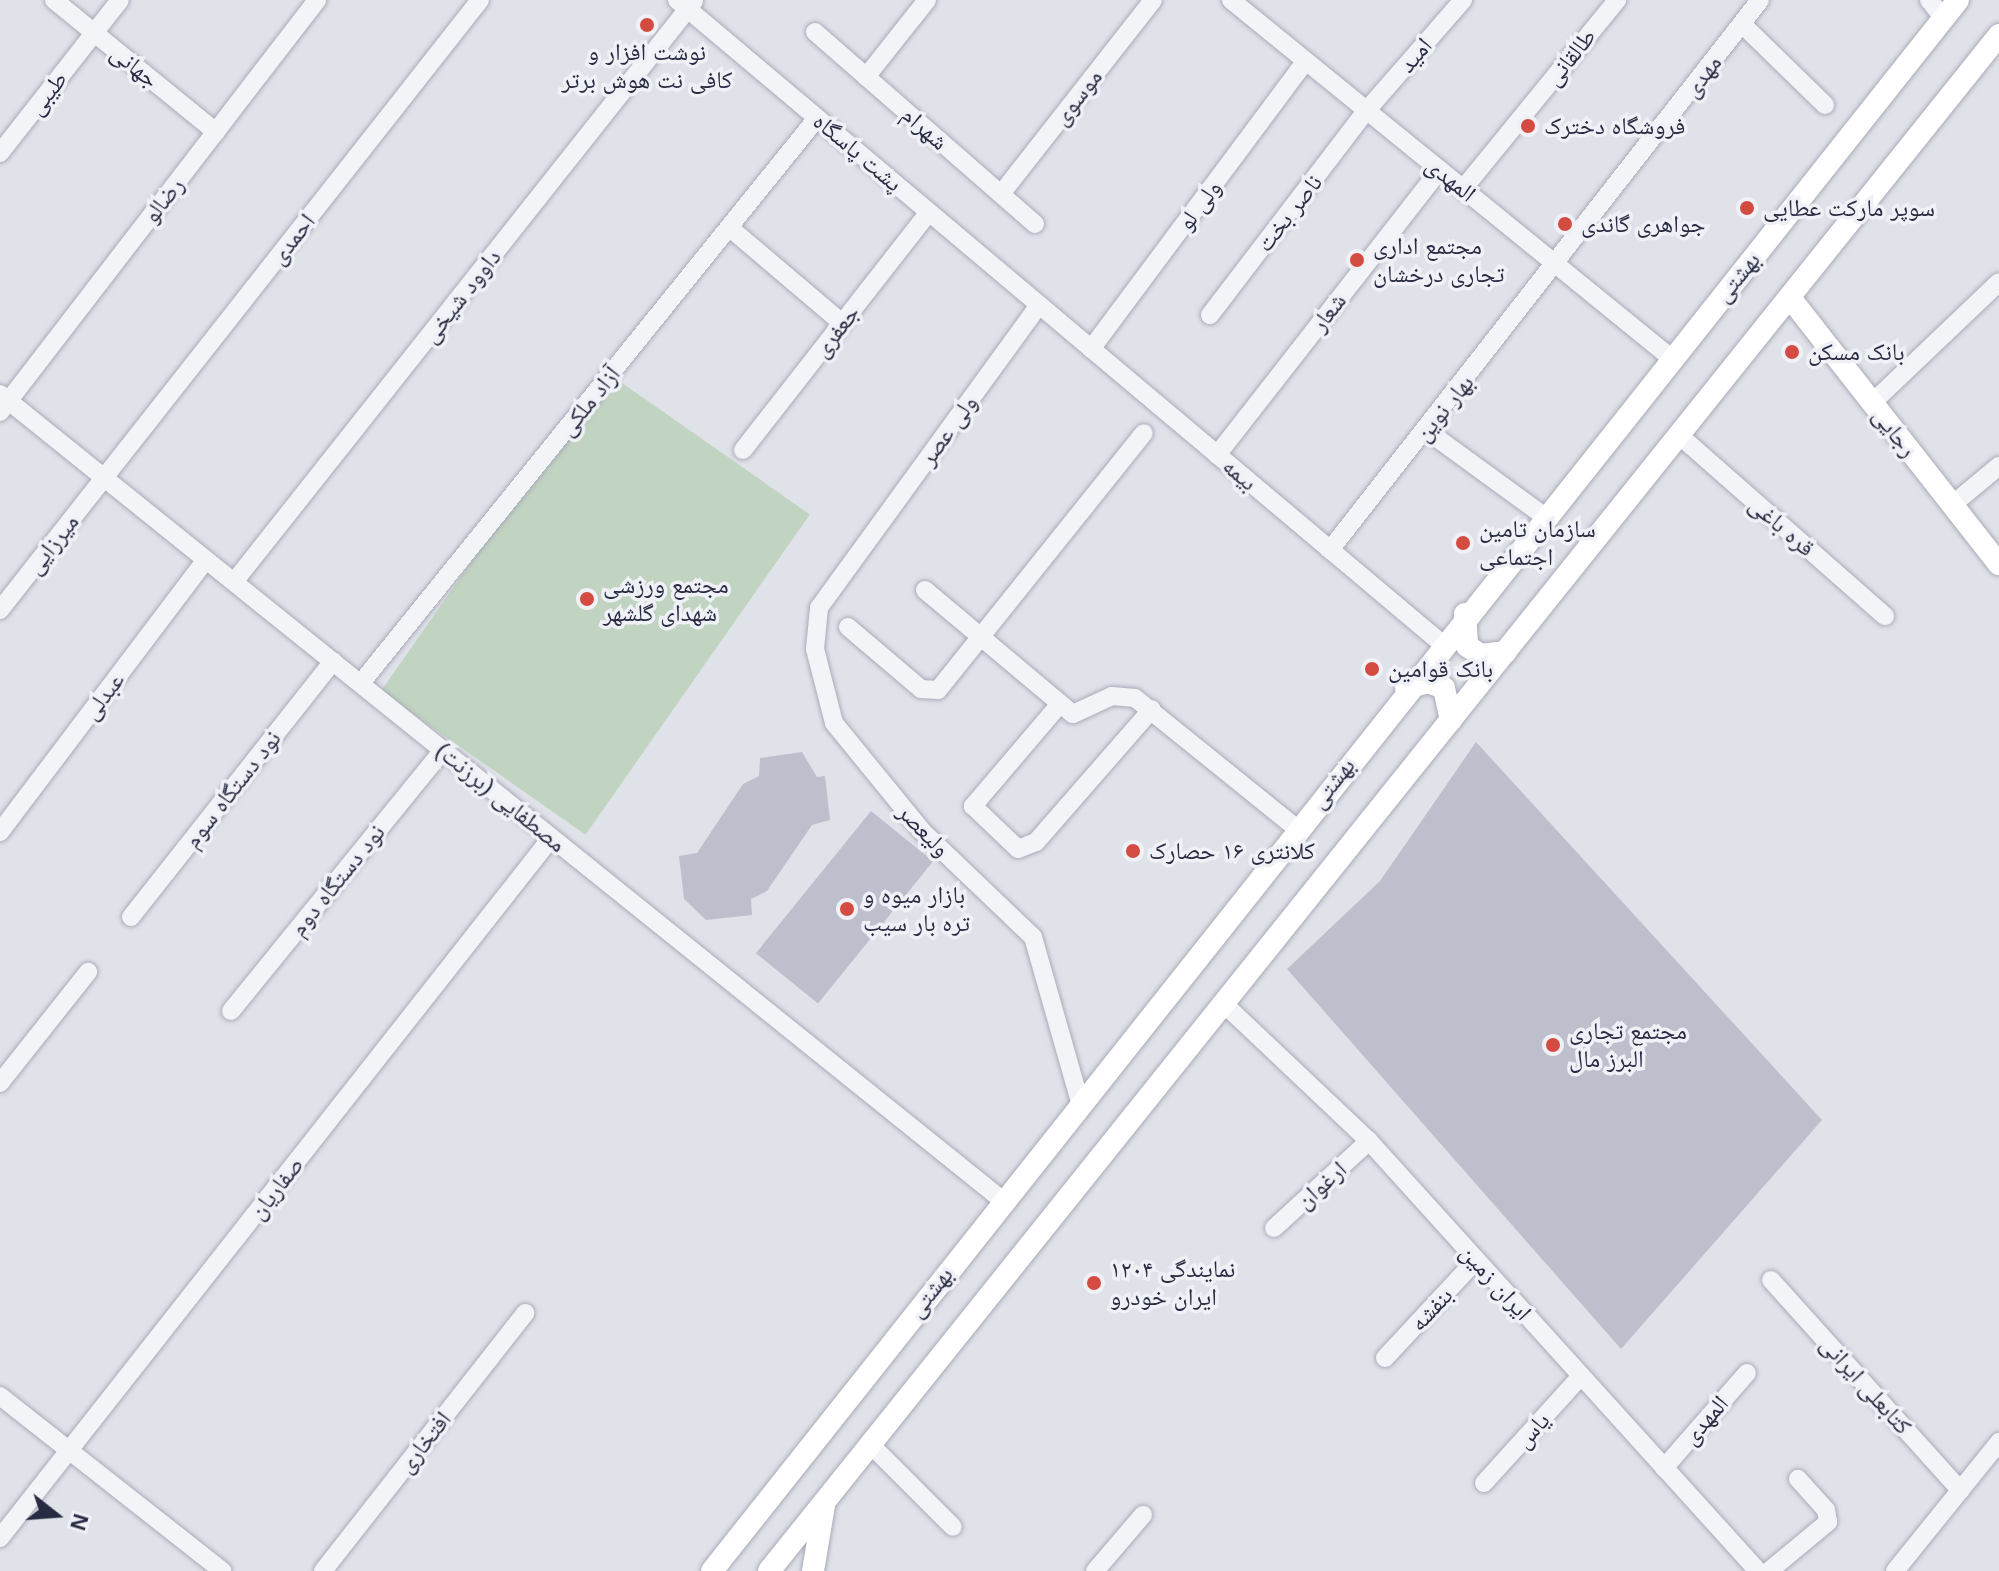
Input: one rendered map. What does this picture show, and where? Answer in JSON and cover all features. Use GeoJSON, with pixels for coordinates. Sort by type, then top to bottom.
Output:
{"type":"FeatureCollection","features":[{"type":"Feature","properties":{"kind":"main road","name":"بهشتی"},"geometry":{"type":"LineString","coordinates":[[712,1571],[1441,643],[1671,358],[1936,9],[1958,0]]}},
{"type":"Feature","properties":{"kind":"main road","name":"بهشتی"},"geometry":{"type":"LineString","coordinates":[[769,1571],[1791,299],[1999,35]]}},
{"type":"Feature","properties":{"kind":"main road","name":"رجایی"},"geometry":{"type":"LineString","coordinates":[[1791,299],[1999,564]]}},
{"type":"Feature","properties":{"kind":"main road"},"geometry":{"type":"LineString","coordinates":[[1465,614],[1467,646],[1481,655],[1506,652]]}},
{"type":"Feature","properties":{"kind":"main road"},"geometry":{"type":"LineString","coordinates":[[1406,688],[1428,682],[1444,688],[1451,720]]}},
{"type":"Feature","properties":{"kind":"main road"},"geometry":{"type":"LineString","coordinates":[[813,1571],[826,1499]]}},
{"type":"Feature","properties":{"kind":"street","name":"جهانی"},"geometry":{"type":"LineString","coordinates":[[54,0],[216,132]]}},
{"type":"Feature","properties":{"kind":"street","name":"طیبی"},"geometry":{"type":"LineString","coordinates":[[0,153],[120,0]]}},
{"type":"Feature","properties":{"kind":"street","name":"رضالو"},"geometry":{"type":"LineString","coordinates":[[3,402],[317,0]]}},
{"type":"Feature","properties":{"kind":"street","name":"احمدی"},"geometry":{"type":"LineString","coordinates":[[104,478],[480,0]]}},
{"type":"Feature","properties":{"kind":"street"},"geometry":{"type":"LineString","coordinates":[[866,77],[927,0]]}},
{"type":"Feature","properties":{"kind":"street","name":"موسوی"},"geometry":{"type":"LineString","coordinates":[[1001,194],[1153,0]]}},
{"type":"Feature","properties":{"kind":"street","name":"المهدی"},"geometry":{"type":"LineString","coordinates":[[1231,0],[1250,6],[1306,61],[1671,358]]}},
{"type":"Feature","properties":{"kind":"street","name":"امید"},"geometry":{"type":"LineString","coordinates":[[1367,110],[1463,0]]}},
{"type":"Feature","properties":{"kind":"street","name":"طالقانی"},"geometry":{"type":"LineString","coordinates":[[1463,189],[1617,0]]}},
{"type":"Feature","properties":{"kind":"street","name":"مهدی"},"geometry":{"type":"LineString","coordinates":[[1557,266],[1760,0]]}},
{"type":"Feature","properties":{"kind":"street","name":"پشت پاسگاه"},"geometry":{"type":"LineString","coordinates":[[687,3],[817,118],[1039,305]]}},
{"type":"Feature","properties":{"kind":"street","name":"داوود شیخی"},"geometry":{"type":"LineString","coordinates":[[234,582],[687,3]]}},
{"type":"Feature","properties":{"kind":"street"},"geometry":{"type":"LineString","coordinates":[[1742,24],[1825,105]]}},
{"type":"Feature","properties":{"kind":"street","name":"شهرام"},"geometry":{"type":"LineString","coordinates":[[815,32],[1035,224]]}},
{"type":"Feature","properties":{"kind":"street","name":"ولی لو"},"geometry":{"type":"LineString","coordinates":[[1091,349],[1306,61]]}},
{"type":"Feature","properties":{"kind":"street","name":"ناصر بخت"},"geometry":{"type":"LineString","coordinates":[[1210,315],[1367,110]]}},
{"type":"Feature","properties":{"kind":"street","name":"آزاد ملکی"},"geometry":{"type":"LineString","coordinates":[[361,683],[817,118]]}},
{"type":"Feature","properties":{"kind":"street","name":"شعار"},"geometry":{"type":"LineString","coordinates":[[1217,455],[1440,170]]}},
{"type":"Feature","properties":{"kind":"street","name":"جعفری"},"geometry":{"type":"LineString","coordinates":[[743,450],[929,212]]}},
{"type":"Feature","properties":{"kind":"street"},"geometry":{"type":"LineString","coordinates":[[730,228],[842,323]]}},
{"type":"Feature","properties":{"kind":"street","name":"بهار نوین"},"geometry":{"type":"LineString","coordinates":[[1330,550],[1557,266]]}},
{"type":"Feature","properties":{"kind":"street"},"geometry":{"type":"LineString","coordinates":[[1872,403],[1999,282]]}},
{"type":"Feature","properties":{"kind":"street","name":"بیمه"},"geometry":{"type":"LineString","coordinates":[[1039,305],[1441,643]]}},
{"type":"Feature","properties":{"kind":"street","name":"ولی عصر"},"geometry":{"type":"LineString","coordinates":[[856,555],[1039,305]]}},
{"type":"Feature","properties":{"kind":"street","name":"مصطفایی (برزنت)"},"geometry":{"type":"LineString","coordinates":[[3,402],[104,478],[361,683],[1002,1200]]}},
{"type":"Feature","properties":{"kind":"street"},"geometry":{"type":"LineString","coordinates":[[1426,430],[1544,516]]}},
{"type":"Feature","properties":{"kind":"street"},"geometry":{"type":"LineString","coordinates":[[848,627],[928,690],[938,690],[1144,433]]}},
{"type":"Feature","properties":{"kind":"street","name":"قره باغی"},"geometry":{"type":"LineString","coordinates":[[1680,436],[1885,616]]}},
{"type":"Feature","properties":{"kind":"street"},"geometry":{"type":"LineString","coordinates":[[1952,505],[1999,466]]}},
{"type":"Feature","properties":{"kind":"street","name":"میرزایی"},"geometry":{"type":"LineString","coordinates":[[0,610],[104,478]]}},
{"type":"Feature","properties":{"kind":"street","name":"ولیعصر"},"geometry":{"type":"LineString","coordinates":[[856,555],[819,608],[823,702],[877,780],[1033,937],[1080,1102]]}},
{"type":"Feature","properties":{"kind":"street","name":"عبدلی"},"geometry":{"type":"LineString","coordinates":[[0,832],[206,560]]}},
{"type":"Feature","properties":{"kind":"street"},"geometry":{"type":"LineString","coordinates":[[925,590],[1059,705],[1084,715],[1122,694],[1152,709],[1296,828]]}},
{"type":"Feature","properties":{"kind":"street","name":"نود دستگاه سوم"},"geometry":{"type":"LineString","coordinates":[[131,917],[333,661]]}},
{"type":"Feature","properties":{"kind":"street"},"geometry":{"type":"LineString","coordinates":[[1059,705],[973,806],[1018,849],[1036,842],[1152,709]]}},
{"type":"Feature","properties":{"kind":"street","name":"نود دستگاه دوم"},"geometry":{"type":"LineString","coordinates":[[231,1011],[443,750]]}},
{"type":"Feature","properties":{"kind":"street","name":"صفاریان"},"geometry":{"type":"LineString","coordinates":[[0,1538],[551,838]]}},
{"type":"Feature","properties":{"kind":"street"},"geometry":{"type":"LineString","coordinates":[[0,1083],[88,972]]}},
{"type":"Feature","properties":{"kind":"street","name":"ایران زمین"},"geometry":{"type":"LineString","coordinates":[[1223,1003],[1369,1141],[1758,1571]]}},
{"type":"Feature","properties":{"kind":"street","name":"ارغوان"},"geometry":{"type":"LineString","coordinates":[[1274,1228],[1369,1141]]}},
{"type":"Feature","properties":{"kind":"street","name":"بنفشه"},"geometry":{"type":"LineString","coordinates":[[1385,1358],[1476,1260]]}},
{"type":"Feature","properties":{"kind":"street","name":"کتابعلی ایرانی"},"geometry":{"type":"LineString","coordinates":[[1771,1280],[1960,1490]]}},
{"type":"Feature","properties":{"kind":"street","name":"افتخاری"},"geometry":{"type":"LineString","coordinates":[[323,1571],[525,1313]]}},
{"type":"Feature","properties":{"kind":"street","name":"المهدی"},"geometry":{"type":"LineString","coordinates":[[1664,1468],[1747,1373]]}},
{"type":"Feature","properties":{"kind":"street","name":"یاس"},"geometry":{"type":"LineString","coordinates":[[1484,1483],[1581,1376]]}},
{"type":"Feature","properties":{"kind":"street"},"geometry":{"type":"LineString","coordinates":[[0,1396],[222,1571]]}},
{"type":"Feature","properties":{"kind":"street"},"geometry":{"type":"LineString","coordinates":[[1895,1571],[1999,1442]]}},
{"type":"Feature","properties":{"kind":"street"},"geometry":{"type":"LineString","coordinates":[[870,1444],[953,1527]]}},
{"type":"Feature","properties":{"kind":"street"},"geometry":{"type":"LineString","coordinates":[[1769,1571],[1828,1522],[1826,1510],[1798,1479]]}},
{"type":"Feature","properties":{"kind":"street"},"geometry":{"type":"LineString","coordinates":[[1095,1571],[1143,1515]]}},
{"type":"Feature","properties":{"kind":"green space","name":"مجتمع ورزشی شهدای گلشهر"},"geometry":{"type":"Polygon","coordinates":[[[605,371],[810,514],[586,835],[381,691],[605,371]]]}},
{"type":"Feature","properties":{"kind":"building","name":"مجتمع تجاری البرز مال"},"geometry":{"type":"Polygon","coordinates":[[[1476,742],[1822,1120],[1621,1349],[1287,969],[1380,881],[1476,742]]]}},
{"type":"Feature","properties":{"kind":"building"},"geometry":{"type":"Polygon","coordinates":[[[802,752],[817,777],[825,776],[830,820],[812,825],[767,891],[751,899],[752,915],[706,920],[684,899],[679,856],[697,853],[743,784],[759,776],[760,758],[802,752]]]}},
{"type":"Feature","properties":{"kind":"building","name":"بازار میوه و تره بار سیب"},"geometry":{"type":"Polygon","coordinates":[[[871,811],[933,861],[818,1004],[756,953],[871,811]]]}},
{"type":"Feature","properties":{"kind":"place","name":"نوشت افزار و کافی نت هوش برتر"},"geometry":{"type":"Point","coordinates":[647,25]}},
{"type":"Feature","properties":{"kind":"place","name":"فروشگاه دخترک"},"geometry":{"type":"Point","coordinates":[1528,126]}},
{"type":"Feature","properties":{"kind":"place","name":"سوپر مارکت عطایی"},"geometry":{"type":"Point","coordinates":[1747,208]}},
{"type":"Feature","properties":{"kind":"place","name":"جواهری گاندی"},"geometry":{"type":"Point","coordinates":[1565,224]}},
{"type":"Feature","properties":{"kind":"place","name":"مجتمع اداری تجاری درخشان"},"geometry":{"type":"Point","coordinates":[1357,260]}},
{"type":"Feature","properties":{"kind":"place","name":"بانک مسکن"},"geometry":{"type":"Point","coordinates":[1792,352]}},
{"type":"Feature","properties":{"kind":"place","name":"سازمان تامین اجتماعی"},"geometry":{"type":"Point","coordinates":[1463,543]}},
{"type":"Feature","properties":{"kind":"place","name":"مجتمع ورزشی شهدای گلشهر"},"geometry":{"type":"Point","coordinates":[587,599]}},
{"type":"Feature","properties":{"kind":"place","name":"بانک قوامین"},"geometry":{"type":"Point","coordinates":[1372,669]}},
{"type":"Feature","properties":{"kind":"place","name":"کلانتری ۱۶ حصارک"},"geometry":{"type":"Point","coordinates":[1133,851]}},
{"type":"Feature","properties":{"kind":"place","name":"بازار میوه و تره بار سیب"},"geometry":{"type":"Point","coordinates":[847,909]}},
{"type":"Feature","properties":{"kind":"place","name":"مجتمع تجاری البرز مال"},"geometry":{"type":"Point","coordinates":[1553,1045]}},
{"type":"Feature","properties":{"kind":"place","name":"۱۲۰۴ نمایندگی ایران خودرو"},"geometry":{"type":"Point","coordinates":[1094,1283]}}]}
